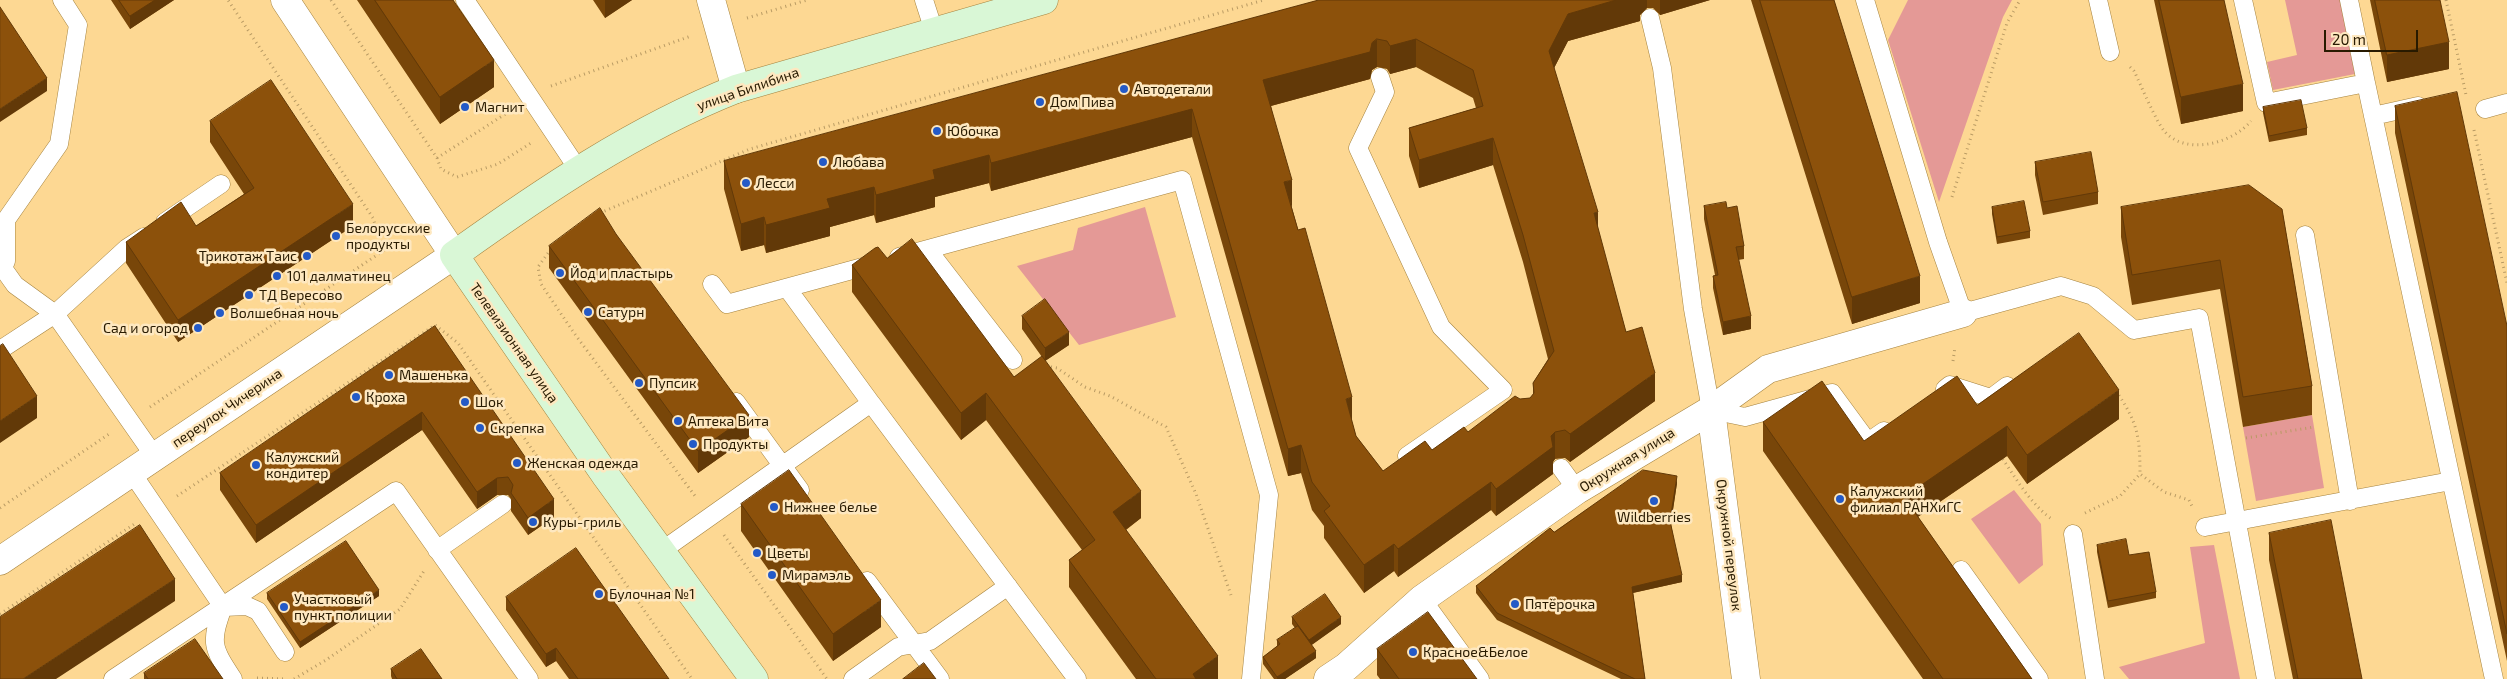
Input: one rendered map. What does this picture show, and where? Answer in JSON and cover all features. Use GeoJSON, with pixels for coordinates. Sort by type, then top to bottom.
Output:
{"type":"FeatureCollection","features":[{"type":"Feature","properties":{"kind":"main road","name":"улица Билибина"},"geometry":{"type":"LineString","coordinates":[[454,255],[526,204],[654,127],[695,106],[736,89],[1044,0]]}},
{"type":"Feature","properties":{"kind":"main road","name":"Телевизионная улица"},"geometry":{"type":"LineString","coordinates":[[454,255],[660,552],[754,679]]}},
{"type":"Feature","properties":{"kind":"street","name":"Телевизионная улица"},"geometry":{"type":"LineString","coordinates":[[285,0],[454,255]]}},
{"type":"Feature","properties":{"kind":"street"},"geometry":{"type":"LineString","coordinates":[[711,0],[736,89]]}},
{"type":"Feature","properties":{"kind":"street","name":"переулок Чичерина"},"geometry":{"type":"LineString","coordinates":[[0,560],[155,458],[454,255]]}},
{"type":"Feature","properties":{"kind":"street","name":"Окружная улица"},"geometry":{"type":"LineString","coordinates":[[1343,675],[1422,599],[1577,490],[1711,410],[1768,370],[1963,313]]}},
{"type":"Feature","properties":{"kind":"street","name":"Окружной переулок"},"geometry":{"type":"LineString","coordinates":[[1711,410],[1746,679]]}},
{"type":"Feature","properties":{"kind":"lane"},"geometry":{"type":"LineString","coordinates":[[62,0],[78,24],[60,144],[6,220],[6,261],[2,266],[15,285],[55,314],[155,458]]}},
{"type":"Feature","properties":{"kind":"lane"},"geometry":{"type":"LineString","coordinates":[[465,0],[580,172]]}},
{"type":"Feature","properties":{"kind":"lane"},"geometry":{"type":"LineString","coordinates":[[924,0],[934,31]]}},
{"type":"Feature","properties":{"kind":"lane"},"geometry":{"type":"LineString","coordinates":[[1866,0],[1938,242],[1963,313],[2061,286],[2093,296],[2134,330],[2199,318],[2235,522],[2266,679]]}},
{"type":"Feature","properties":{"kind":"lane"},"geometry":{"type":"LineString","coordinates":[[2098,0],[2110,52]]}},
{"type":"Feature","properties":{"kind":"lane"},"geometry":{"type":"LineString","coordinates":[[2243,0],[2266,103],[2366,83]]}},
{"type":"Feature","properties":{"kind":"lane"},"geometry":{"type":"LineString","coordinates":[[2349,0],[2494,679]]}},
{"type":"Feature","properties":{"kind":"lane"},"geometry":{"type":"LineString","coordinates":[[1650,18],[1662,68],[1694,309],[1711,410],[1745,417],[1832,393],[1868,442],[1901,419]]}},
{"type":"Feature","properties":{"kind":"lane"},"geometry":{"type":"LineString","coordinates":[[1380,77],[1384,92],[1358,148],[1441,327],[1508,397],[1406,457]]}},
{"type":"Feature","properties":{"kind":"lane"},"geometry":{"type":"LineString","coordinates":[[2373,116],[2439,102]]}},
{"type":"Feature","properties":{"kind":"lane"},"geometry":{"type":"LineString","coordinates":[[2485,109],[2507,103]]}},
{"type":"Feature","properties":{"kind":"lane"},"geometry":{"type":"LineString","coordinates":[[712,284],[727,304],[1182,180],[1269,495],[1251,679]]}},
{"type":"Feature","properties":{"kind":"lane"},"geometry":{"type":"LineString","coordinates":[[0,350],[55,314],[127,248],[220,184]]}},
{"type":"Feature","properties":{"kind":"lane"},"geometry":{"type":"LineString","coordinates":[[2305,235],[2350,501]]}},
{"type":"Feature","properties":{"kind":"lane"},"geometry":{"type":"LineString","coordinates":[[928,250],[1013,360]]}},
{"type":"Feature","properties":{"kind":"lane"},"geometry":{"type":"LineString","coordinates":[[787,288],[1077,679]]}},
{"type":"Feature","properties":{"kind":"lane"},"geometry":{"type":"LineString","coordinates":[[1933,397],[1950,385],[1990,398],[2021,377]]}},
{"type":"Feature","properties":{"kind":"lane"},"geometry":{"type":"LineString","coordinates":[[724,386],[812,505]]}},
{"type":"Feature","properties":{"kind":"lane"},"geometry":{"type":"LineString","coordinates":[[660,552],[871,403]]}},
{"type":"Feature","properties":{"kind":"lane"},"geometry":{"type":"LineString","coordinates":[[1561,468],[1577,490]]}},
{"type":"Feature","properties":{"kind":"lane"},"geometry":{"type":"LineString","coordinates":[[132,473],[223,606]]}},
{"type":"Feature","properties":{"kind":"lane"},"geometry":{"type":"LineString","coordinates":[[2205,528],[2451,480]]}},
{"type":"Feature","properties":{"kind":"lane"},"geometry":{"type":"LineString","coordinates":[[113,679],[396,491],[529,679]]}},
{"type":"Feature","properties":{"kind":"lane"},"geometry":{"type":"LineString","coordinates":[[437,550],[503,504]]}},
{"type":"Feature","properties":{"kind":"lane"},"geometry":{"type":"LineString","coordinates":[[2073,534],[2095,679]]}},
{"type":"Feature","properties":{"kind":"lane"},"geometry":{"type":"LineString","coordinates":[[858,568],[940,679]]}},
{"type":"Feature","properties":{"kind":"lane"},"geometry":{"type":"LineString","coordinates":[[1961,570],[2039,679]]}},
{"type":"Feature","properties":{"kind":"lane"},"geometry":{"type":"LineString","coordinates":[[853,679],[898,647],[930,641],[1008,586]]}},
{"type":"Feature","properties":{"kind":"lane"},"geometry":{"type":"LineString","coordinates":[[1422,599],[1480,679]]}},
{"type":"Feature","properties":{"kind":"lane"},"geometry":{"type":"LineString","coordinates":[[223,606],[247,606],[258,611],[285,652]]}},
{"type":"Feature","properties":{"kind":"lane"},"geometry":{"type":"LineString","coordinates":[[223,606],[215,630],[216,654],[233,679]]}},
{"type":"Feature","properties":{"kind":"path"},"geometry":{"type":"LineString","coordinates":[[0,508],[383,251],[373,218],[228,0]]}},
{"type":"Feature","properties":{"kind":"path"},"geometry":{"type":"LineString","coordinates":[[331,0],[437,158],[441,169],[457,177],[498,164],[532,142]]}},
{"type":"Feature","properties":{"kind":"path"},"geometry":{"type":"LineString","coordinates":[[437,158],[540,90],[718,26],[807,0]]}},
{"type":"Feature","properties":{"kind":"path"},"geometry":{"type":"LineString","coordinates":[[1938,242],[2007,23],[2020,0]]}},
{"type":"Feature","properties":{"kind":"path"},"geometry":{"type":"LineString","coordinates":[[2446,0],[2468,102]]}},
{"type":"Feature","properties":{"kind":"path"},"geometry":{"type":"LineString","coordinates":[[2110,52],[2134,70],[2166,133],[2184,144],[2217,143],[2245,128],[2266,103]]}},
{"type":"Feature","properties":{"kind":"path"},"geometry":{"type":"LineString","coordinates":[[2472,121],[2507,284]]}},
{"type":"Feature","properties":{"kind":"path"},"geometry":{"type":"LineString","coordinates":[[600,213],[605,220]]}},
{"type":"Feature","properties":{"kind":"path"},"geometry":{"type":"LineString","coordinates":[[0,614],[435,325],[458,343],[692,679]]}},
{"type":"Feature","properties":{"kind":"path"},"geometry":{"type":"LineString","coordinates":[[1013,360],[1057,368],[1084,386],[1110,396],[1166,427],[1196,494],[1236,607]]}},
{"type":"Feature","properties":{"kind":"path"},"geometry":{"type":"LineString","coordinates":[[1995,448],[2045,515],[2073,534],[2086,511],[2120,496],[2140,474],[2140,440],[2130,412],[2115,389]]}},
{"type":"Feature","properties":{"kind":"path"},"geometry":{"type":"LineString","coordinates":[[2221,442],[2338,423]]}},
{"type":"Feature","properties":{"kind":"path"},"geometry":{"type":"LineString","coordinates":[[2140,474],[2164,492],[2189,500],[2205,528]]}},
{"type":"Feature","properties":{"kind":"path"},"geometry":{"type":"LineString","coordinates":[[294,679],[326,660],[400,609],[437,550]]}},
{"type":"Feature","properties":{"kind":"shaded area"},"geometry":{"type":"Polygon","coordinates":[[[1908,0],[2012,0],[2003,17],[1939,202],[1888,40],[1908,0]]]}},
{"type":"Feature","properties":{"kind":"shaded area"},"geometry":{"type":"Polygon","coordinates":[[[2285,0],[2340,0],[2355,74],[2273,90],[2267,62],[2297,55],[2285,0]]]}},
{"type":"Feature","properties":{"kind":"shaded area"},"geometry":{"type":"Polygon","coordinates":[[[1145,207],[1176,317],[1079,345],[1017,266],[1073,250],[1078,228],[1145,207]]]}},
{"type":"Feature","properties":{"kind":"shaded area"},"geometry":{"type":"Polygon","coordinates":[[[2312,415],[2324,488],[2256,501],[2243,427],[2312,415]]]}},
{"type":"Feature","properties":{"kind":"shaded area"},"geometry":{"type":"Polygon","coordinates":[[[2014,490],[2041,524],[2043,565],[2019,584],[1971,519],[2014,490]]]}},
{"type":"Feature","properties":{"kind":"shaded area"},"geometry":{"type":"Polygon","coordinates":[[[2214,545],[2240,679],[2129,679],[2119,667],[2205,643],[2190,547],[2214,545]]]}},
{"type":"Feature","properties":{"kind":"building"},"geometry":{"type":"Polygon","coordinates":[[[119,0],[155,0],[130,16],[119,0]]]}},
{"type":"Feature","properties":{"kind":"building"},"geometry":{"type":"Polygon","coordinates":[[[375,0],[453,0],[494,60],[440,97],[375,0]]]}},
{"type":"Feature","properties":{"kind":"building"},"geometry":{"type":"Polygon","coordinates":[[[1319,0],[1616,0],[1568,14],[1549,51],[1598,212],[1594,213],[1626,332],[1642,327],[1655,373],[1570,434],[1565,430],[1555,432],[1551,436],[1553,447],[1496,489],[1491,482],[1398,549],[1394,544],[1364,565],[1324,511],[1330,506],[1312,482],[1301,445],[1288,449],[1192,109],[991,163],[989,155],[933,170],[935,179],[876,195],[874,187],[827,199],[830,208],[766,225],[764,217],[741,224],[724,161],[1319,0]],[[1377,39],[1372,43],[1370,52],[1263,80],[1292,180],[1284,182],[1298,230],[1305,228],[1352,397],[1346,399],[1356,436],[1383,471],[1425,441],[1432,450],[1464,427],[1468,432],[1515,396],[1520,399],[1530,398],[1534,393],[1533,383],[1554,351],[1523,235],[1493,138],[1419,160],[1409,128],[1483,106],[1473,70],[1416,39],[1390,46],[1387,41],[1377,39]]]}},
{"type":"Feature","properties":{"kind":"building"},"geometry":{"type":"Polygon","coordinates":[[[1760,0],[1834,0],[1920,276],[1852,297],[1760,0]]]}},
{"type":"Feature","properties":{"kind":"building"},"geometry":{"type":"Polygon","coordinates":[[[2159,0],[2224,0],[2243,84],[2181,97],[2159,0]]]}},
{"type":"Feature","properties":{"kind":"building"},"geometry":{"type":"Polygon","coordinates":[[[2375,0],[2440,0],[2449,42],[2387,55],[2375,0]]]}},
{"type":"Feature","properties":{"kind":"building"},"geometry":{"type":"Polygon","coordinates":[[[0,7],[47,78],[0,109],[0,7]]]}},
{"type":"Feature","properties":{"kind":"building"},"geometry":{"type":"Polygon","coordinates":[[[271,80],[353,204],[178,320],[126,242],[181,202],[196,226],[254,188],[210,121],[271,80]]]}},
{"type":"Feature","properties":{"kind":"building"},"geometry":{"type":"Polygon","coordinates":[[[2457,92],[2507,326],[2507,634],[2395,106],[2457,92]]]}},
{"type":"Feature","properties":{"kind":"building"},"geometry":{"type":"Polygon","coordinates":[[[2301,100],[2307,128],[2269,136],[2263,107],[2301,100]]]}},
{"type":"Feature","properties":{"kind":"building"},"geometry":{"type":"Polygon","coordinates":[[[2091,152],[2098,192],[2043,202],[2035,162],[2091,152]]]}},
{"type":"Feature","properties":{"kind":"building"},"geometry":{"type":"Polygon","coordinates":[[[2249,185],[2282,209],[2312,386],[2243,397],[2220,260],[2132,275],[2121,207],[2249,185]]]}},
{"type":"Feature","properties":{"kind":"building"},"geometry":{"type":"Polygon","coordinates":[[[2024,201],[2030,231],[1997,237],[1992,207],[2024,201]]]}},
{"type":"Feature","properties":{"kind":"building"},"geometry":{"type":"Polygon","coordinates":[[[1726,202],[1727,208],[1737,206],[1744,246],[1736,247],[1751,316],[1723,322],[1713,276],[1718,275],[1704,206],[1726,202]]]}},
{"type":"Feature","properties":{"kind":"building"},"geometry":{"type":"Polygon","coordinates":[[[600,208],[616,234],[749,415],[698,451],[549,246],[600,208]]]}},
{"type":"Feature","properties":{"kind":"building"},"geometry":{"type":"Polygon","coordinates":[[[912,239],[1014,377],[1042,356],[1141,491],[1113,512],[1218,656],[1193,674],[1196,679],[1156,679],[1069,560],[1095,540],[986,393],[961,413],[852,265],[878,247],[887,258],[912,239]]]}},
{"type":"Feature","properties":{"kind":"building"},"geometry":{"type":"Polygon","coordinates":[[[1045,299],[1069,332],[1045,348],[1022,316],[1045,299]]]}},
{"type":"Feature","properties":{"kind":"building"},"geometry":{"type":"Polygon","coordinates":[[[435,326],[554,499],[528,518],[511,493],[513,485],[508,477],[497,478],[477,492],[422,412],[256,525],[220,473],[435,326]]]}},
{"type":"Feature","properties":{"kind":"building"},"geometry":{"type":"Polygon","coordinates":[[[2079,333],[2119,390],[2027,455],[2007,426],[1904,497],[2032,679],[1943,679],[1763,422],[1822,381],[1864,441],[1957,376],[1977,405],[2079,333]]]}},
{"type":"Feature","properties":{"kind":"building"},"geometry":{"type":"Polygon","coordinates":[[[3,344],[37,396],[0,421],[0,346],[3,344]]]}},
{"type":"Feature","properties":{"kind":"building"},"geometry":{"type":"Polygon","coordinates":[[[789,470],[881,600],[833,634],[741,504],[789,470]]]}},
{"type":"Feature","properties":{"kind":"building"},"geometry":{"type":"Polygon","coordinates":[[[1643,470],[1677,476],[1670,521],[1682,575],[1632,587],[1645,679],[1635,679],[1497,613],[1476,586],[1550,528],[1554,532],[1643,470]]]}},
{"type":"Feature","properties":{"kind":"building"},"geometry":{"type":"Polygon","coordinates":[[[2331,520],[2362,679],[2298,679],[2269,533],[2331,520]]]}},
{"type":"Feature","properties":{"kind":"building"},"geometry":{"type":"Polygon","coordinates":[[[140,525],[175,579],[23,679],[0,679],[0,617],[140,525]]]}},
{"type":"Feature","properties":{"kind":"building"},"geometry":{"type":"Polygon","coordinates":[[[2126,539],[2129,555],[2149,552],[2156,592],[2108,601],[2097,545],[2126,539]]]}},
{"type":"Feature","properties":{"kind":"building"},"geometry":{"type":"Polygon","coordinates":[[[346,541],[379,590],[300,642],[267,593],[346,541]]]}},
{"type":"Feature","properties":{"kind":"building"},"geometry":{"type":"Polygon","coordinates":[[[576,548],[669,679],[578,679],[556,648],[546,654],[506,597],[576,548]]]}},
{"type":"Feature","properties":{"kind":"building"},"geometry":{"type":"Polygon","coordinates":[[[1325,594],[1341,617],[1309,640],[1292,617],[1325,594]]]}},
{"type":"Feature","properties":{"kind":"building"},"geometry":{"type":"Polygon","coordinates":[[[1428,612],[1477,679],[1399,679],[1377,649],[1428,612]]]}},
{"type":"Feature","properties":{"kind":"building"},"geometry":{"type":"Polygon","coordinates":[[[1298,626],[1316,651],[1277,677],[1263,657],[1280,644],[1277,640],[1298,626]]]}},
{"type":"Feature","properties":{"kind":"building"},"geometry":{"type":"Polygon","coordinates":[[[195,639],[223,679],[148,679],[144,673],[195,639]]]}},
{"type":"Feature","properties":{"kind":"building"},"geometry":{"type":"Polygon","coordinates":[[[421,649],[442,679],[397,679],[391,669],[421,649]]]}},
{"type":"Feature","properties":{"kind":"building"},"geometry":{"type":"Polygon","coordinates":[[[924,663],[936,679],[903,679],[924,663]]]}},
{"type":"Feature","properties":{"kind":"place","name":"Автодетали"},"geometry":{"type":"Point","coordinates":[1124,89]}},
{"type":"Feature","properties":{"kind":"place","name":"Дом Пива"},"geometry":{"type":"Point","coordinates":[1040,102]}},
{"type":"Feature","properties":{"kind":"place","name":"Магнит"},"geometry":{"type":"Point","coordinates":[465,107]}},
{"type":"Feature","properties":{"kind":"place","name":"Юбочка"},"geometry":{"type":"Point","coordinates":[937,131]}},
{"type":"Feature","properties":{"kind":"place","name":"Любава"},"geometry":{"type":"Point","coordinates":[823,162]}},
{"type":"Feature","properties":{"kind":"place","name":"Лесси"},"geometry":{"type":"Point","coordinates":[746,183]}},
{"type":"Feature","properties":{"kind":"place","name":"Белорусские продукты"},"geometry":{"type":"Point","coordinates":[336,236]}},
{"type":"Feature","properties":{"kind":"place","name":"Трикотаж Таис"},"geometry":{"type":"Point","coordinates":[307,256]}},
{"type":"Feature","properties":{"kind":"place","name":"Йод и пластырь"},"geometry":{"type":"Point","coordinates":[560,273]}},
{"type":"Feature","properties":{"kind":"place","name":"101 далматинец"},"geometry":{"type":"Point","coordinates":[277,276]}},
{"type":"Feature","properties":{"kind":"place","name":"ТД Вересово"},"geometry":{"type":"Point","coordinates":[249,295]}},
{"type":"Feature","properties":{"kind":"place","name":"Сатурн"},"geometry":{"type":"Point","coordinates":[588,312]}},
{"type":"Feature","properties":{"kind":"place","name":"Волшебная ночь"},"geometry":{"type":"Point","coordinates":[220,313]}},
{"type":"Feature","properties":{"kind":"place","name":"Сад и огород"},"geometry":{"type":"Point","coordinates":[198,328]}},
{"type":"Feature","properties":{"kind":"place","name":"Машенька"},"geometry":{"type":"Point","coordinates":[389,375]}},
{"type":"Feature","properties":{"kind":"place","name":"Пупсик"},"geometry":{"type":"Point","coordinates":[639,383]}},
{"type":"Feature","properties":{"kind":"place","name":"Кроха"},"geometry":{"type":"Point","coordinates":[356,397]}},
{"type":"Feature","properties":{"kind":"place","name":"Шок"},"geometry":{"type":"Point","coordinates":[465,402]}},
{"type":"Feature","properties":{"kind":"place","name":"Аптека Вита"},"geometry":{"type":"Point","coordinates":[678,421]}},
{"type":"Feature","properties":{"kind":"place","name":"Скрепка"},"geometry":{"type":"Point","coordinates":[480,428]}},
{"type":"Feature","properties":{"kind":"place","name":"Продукты"},"geometry":{"type":"Point","coordinates":[693,444]}},
{"type":"Feature","properties":{"kind":"place","name":"Женская одежда"},"geometry":{"type":"Point","coordinates":[517,463]}},
{"type":"Feature","properties":{"kind":"place","name":"Калужский кондитер"},"geometry":{"type":"Point","coordinates":[256,465]}},
{"type":"Feature","properties":{"kind":"place","name":"Калужский филиал РАНХиГС"},"geometry":{"type":"Point","coordinates":[1840,499]}},
{"type":"Feature","properties":{"kind":"place","name":"Wildberries"},"geometry":{"type":"Point","coordinates":[1654,501]}},
{"type":"Feature","properties":{"kind":"place","name":"Нижнее белье"},"geometry":{"type":"Point","coordinates":[774,507]}},
{"type":"Feature","properties":{"kind":"place","name":"Куры-гриль"},"geometry":{"type":"Point","coordinates":[533,522]}},
{"type":"Feature","properties":{"kind":"place","name":"Цветы"},"geometry":{"type":"Point","coordinates":[757,553]}},
{"type":"Feature","properties":{"kind":"place","name":"Мирамэль"},"geometry":{"type":"Point","coordinates":[772,575]}},
{"type":"Feature","properties":{"kind":"place","name":"Булочная №1"},"geometry":{"type":"Point","coordinates":[599,594]}},
{"type":"Feature","properties":{"kind":"place","name":"Пятёрочка"},"geometry":{"type":"Point","coordinates":[1515,604]}},
{"type":"Feature","properties":{"kind":"place","name":"Участковый пункт полиции"},"geometry":{"type":"Point","coordinates":[284,607]}},
{"type":"Feature","properties":{"kind":"place","name":"Красное&Белое"},"geometry":{"type":"Point","coordinates":[1413,652]}}]}
